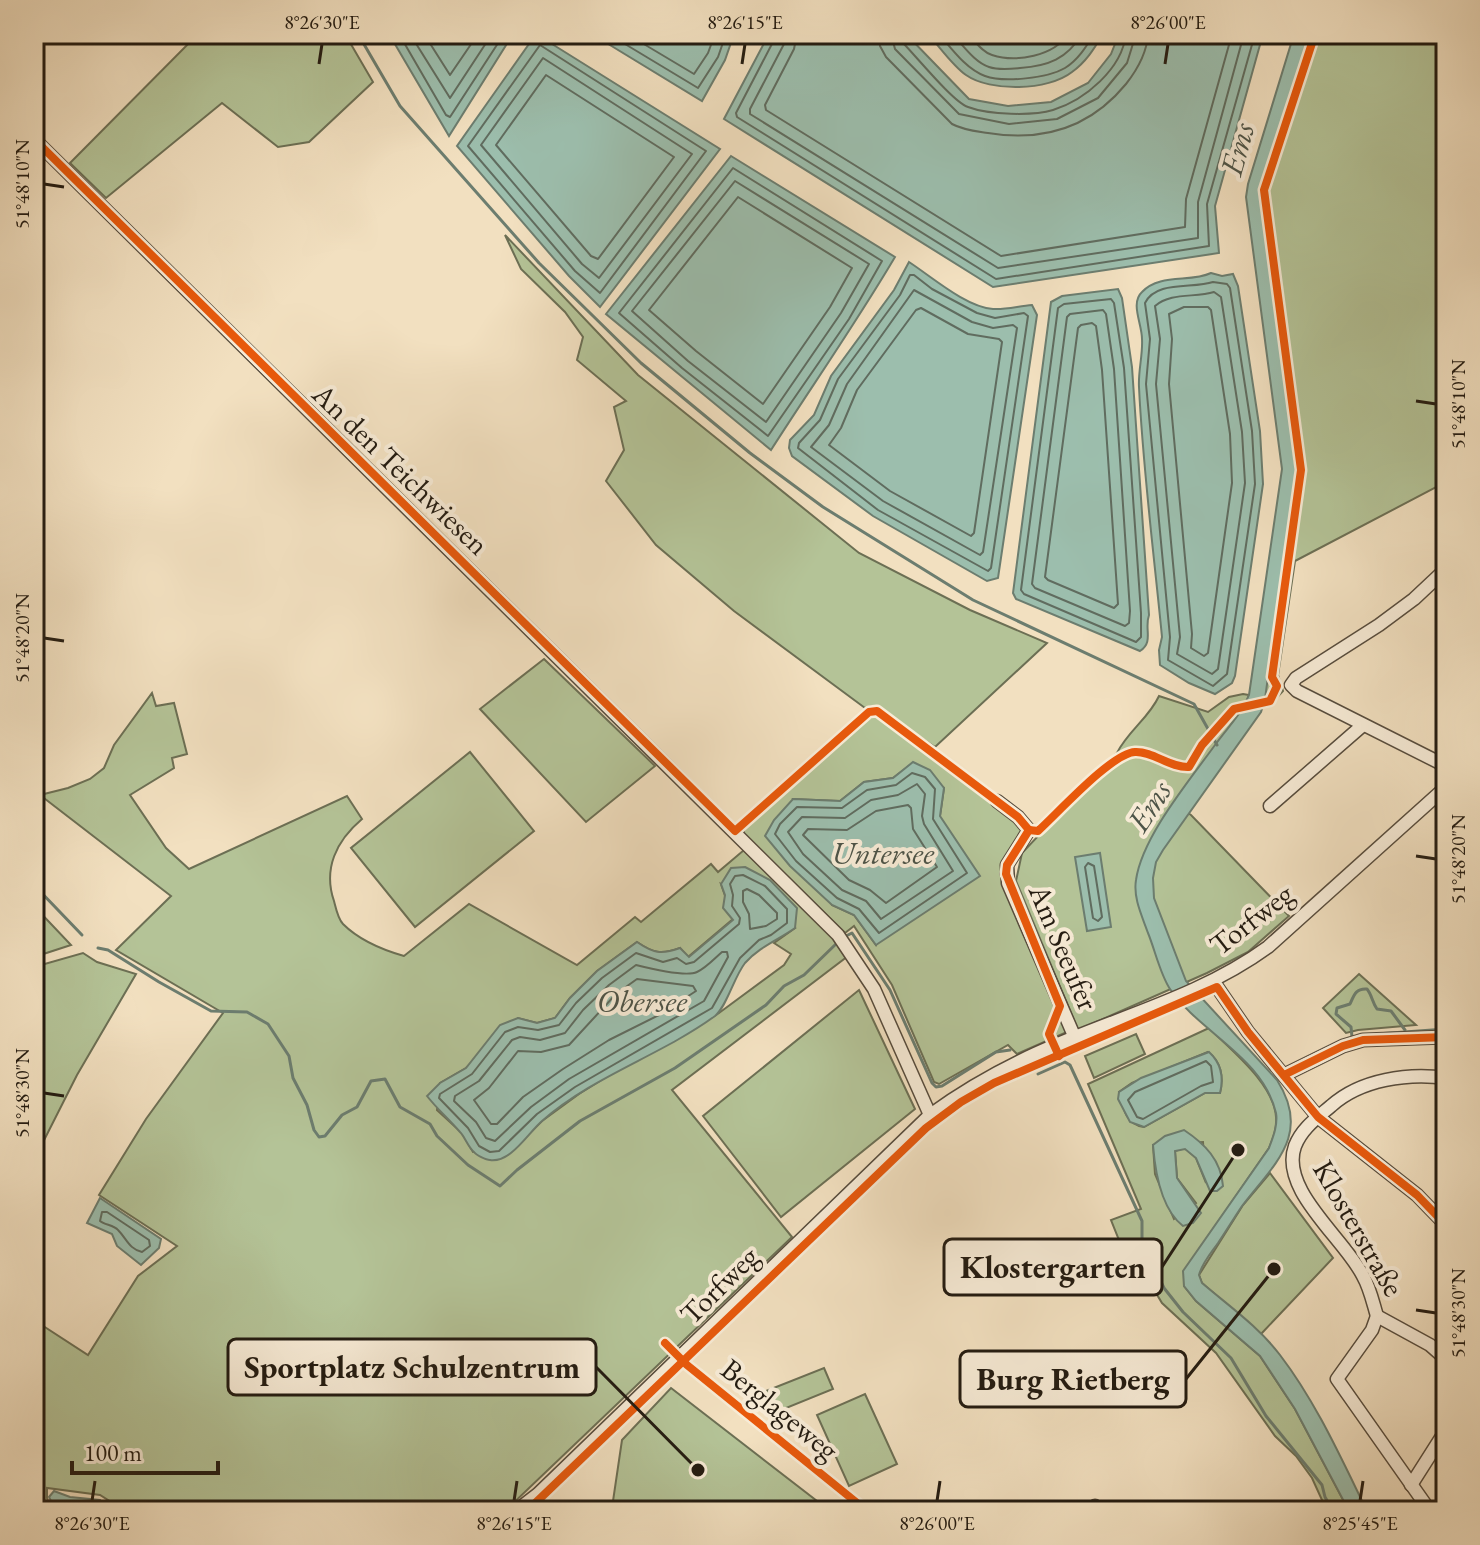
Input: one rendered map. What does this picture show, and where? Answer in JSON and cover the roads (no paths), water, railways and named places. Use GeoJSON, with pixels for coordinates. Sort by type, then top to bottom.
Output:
{"type":"FeatureCollection","features":[{"type":"Feature","properties":{"kind":"street","name":"An den Teichwiesen"},"geometry":{"type":"LineString","coordinates":[[34,139],[838,935],[874,989],[930,1115]]}},
{"type":"Feature","properties":{"kind":"street"},"geometry":{"type":"LineString","coordinates":[[1446,569],[1414,599],[1296,678],[1291,685],[1297,691],[1446,766]]}},
{"type":"Feature","properties":{"kind":"street"},"geometry":{"type":"LineString","coordinates":[[1270,806],[1363,725]]}},
{"type":"Feature","properties":{"kind":"street","name":"Torfweg"},"geometry":{"type":"LineString","coordinates":[[516,1511],[538,1494],[930,1115],[991,1075],[1210,985],[1268,947],[1446,787]]}},
{"type":"Feature","properties":{"kind":"street","name":"Am Seeufer"},"geometry":{"type":"LineString","coordinates":[[997,801],[1029,830],[1007,865],[1008,883],[1075,1038]]}},
{"type":"Feature","properties":{"kind":"street","name":"Klosterstraße"},"geometry":{"type":"LineString","coordinates":[[1210,985],[1318,1117],[1303,1131],[1294,1147],[1291,1167],[1303,1194],[1363,1275],[1377,1316],[1430,1345],[1446,1359]]}},
{"type":"Feature","properties":{"kind":"street"},"geometry":{"type":"LineString","coordinates":[[1284,1075],[1343,1046],[1363,1040],[1446,1037]]}},
{"type":"Feature","properties":{"kind":"street"},"geometry":{"type":"LineString","coordinates":[[1446,1078],[1425,1075],[1361,1087],[1342,1096],[1318,1117],[1417,1195],[1446,1225]]}},
{"type":"Feature","properties":{"kind":"street"},"geometry":{"type":"LineString","coordinates":[[1377,1316],[1372,1330],[1337,1379],[1430,1511]]}},
{"type":"Feature","properties":{"kind":"street"},"geometry":{"type":"LineString","coordinates":[[1411,1485],[1446,1430]]}},
{"type":"Feature","properties":{"kind":"street"},"geometry":{"type":"LineString","coordinates":[[1232,1511],[1239,1511]]}},
{"type":"Feature","properties":{"kind":"water"},"geometry":{"type":"Polygon","coordinates":[[[389,34],[513,34],[449,136],[389,34]]]}},
{"type":"Feature","properties":{"kind":"water"},"geometry":{"type":"Polygon","coordinates":[[[536,34],[720,149],[600,307],[569,276],[457,146],[536,34]]]}},
{"type":"Feature","properties":{"kind":"water"},"geometry":{"type":"Polygon","coordinates":[[[605,34],[734,34],[725,60],[702,101],[605,42],[605,34]]]}},
{"type":"Feature","properties":{"kind":"water"},"geometry":{"type":"Polygon","coordinates":[[[769,34],[906,34],[969,99],[1008,106],[1051,102],[1088,83],[1111,54],[1119,34],[1263,34],[1215,206],[1219,253],[993,287],[724,119],[769,34]]]}},
{"type":"Feature","properties":{"kind":"water"},"geometry":{"type":"Polygon","coordinates":[[[928,34],[1103,34],[1086,60],[1062,78],[1034,86],[1004,87],[976,81],[966,75],[928,34]]]}},
{"type":"Feature","properties":{"kind":"water"},"geometry":{"type":"Polygon","coordinates":[[[1294,34],[1310,34],[1262,191],[1296,471],[1265,699],[1261,712],[1163,850],[1156,862],[1153,878],[1154,898],[1186,981],[1277,1080],[1287,1099],[1291,1117],[1285,1148],[1204,1262],[1199,1275],[1202,1283],[1263,1335],[1293,1373],[1327,1431],[1367,1511],[1349,1511],[1295,1409],[1260,1356],[1196,1301],[1184,1286],[1183,1271],[1269,1148],[1276,1126],[1276,1113],[1269,1093],[1258,1076],[1170,989],[1141,914],[1135,887],[1140,863],[1157,828],[1249,695],[1282,469],[1246,197],[1294,34]]]}},
{"type":"Feature","properties":{"kind":"water"},"geometry":{"type":"Polygon","coordinates":[[[731,156],[895,257],[771,450],[606,314],[731,156]]]}},
{"type":"Feature","properties":{"kind":"water"},"geometry":{"type":"Polygon","coordinates":[[[909,262],[972,303],[993,309],[1032,305],[1037,315],[998,578],[987,581],[873,516],[792,456],[789,448],[790,440],[814,415],[831,376],[894,290],[909,262]]]}},
{"type":"Feature","properties":{"kind":"water"},"geometry":{"type":"Polygon","coordinates":[[[1211,273],[1222,276],[1233,274],[1238,286],[1260,431],[1263,484],[1235,676],[1232,683],[1215,694],[1160,665],[1162,637],[1143,450],[1139,381],[1142,339],[1137,308],[1142,292],[1157,282],[1211,273]]]}},
{"type":"Feature","properties":{"kind":"water"},"geometry":{"type":"Polygon","coordinates":[[[1118,289],[1132,367],[1149,615],[1147,644],[1140,651],[1016,599],[1013,593],[1051,302],[1062,296],[1118,289]]]}},
{"type":"Feature","properties":{"kind":"water","name":"Untersee"},"geometry":{"type":"Polygon","coordinates":[[[913,762],[930,770],[944,788],[940,816],[980,876],[876,945],[854,915],[832,905],[790,866],[765,836],[774,820],[793,799],[840,801],[864,782],[893,778],[913,762]]]}},
{"type":"Feature","properties":{"kind":"water"},"geometry":{"type":"Polygon","coordinates":[[[1100,853],[1111,927],[1087,931],[1075,857],[1100,853]]]}},
{"type":"Feature","properties":{"kind":"water","name":"Obersee"},"geometry":{"type":"Polygon","coordinates":[[[745,867],[770,880],[797,908],[795,928],[750,957],[715,1016],[562,1105],[505,1157],[490,1160],[475,1153],[427,1096],[440,1083],[466,1068],[500,1025],[518,1018],[537,1023],[555,1018],[597,971],[637,942],[657,952],[680,948],[689,957],[733,920],[723,908],[725,895],[721,884],[731,868],[745,867]]]}},
{"type":"Feature","properties":{"kind":"water"},"geometry":{"type":"Polygon","coordinates":[[[1209,1052],[1220,1071],[1220,1093],[1205,1093],[1144,1127],[1130,1122],[1118,1099],[1119,1092],[1141,1078],[1209,1052]]]}},
{"type":"Feature","properties":{"kind":"water"},"geometry":{"type":"Polygon","coordinates":[[[1184,1130],[1211,1154],[1219,1168],[1223,1186],[1217,1191],[1210,1191],[1196,1158],[1185,1149],[1175,1151],[1177,1178],[1201,1213],[1193,1223],[1183,1226],[1164,1200],[1153,1145],[1165,1136],[1184,1130]]]}},
{"type":"Feature","properties":{"kind":"water"},"geometry":{"type":"Polygon","coordinates":[[[100,1198],[161,1239],[159,1248],[141,1265],[117,1246],[112,1234],[87,1223],[100,1198]]]}},
{"type":"Feature","properties":{"kind":"water"},"geometry":{"type":"Polygon","coordinates":[[[54,1491],[70,1497],[100,1500],[107,1511],[56,1511],[49,1497],[54,1491]]]}},
{"type":"Feature","properties":{"kind":"waterway"},"geometry":{"type":"LineString","coordinates":[[358,34],[400,106],[539,263],[641,363],[750,453],[823,507],[973,600],[1194,704],[1217,745]]}},
{"type":"Feature","properties":{"kind":"waterway"},"geometry":{"type":"LineString","coordinates":[[34,885],[82,935]]}},
{"type":"Feature","properties":{"kind":"waterway"},"geometry":{"type":"LineString","coordinates":[[846,936],[852,933],[890,990],[936,1087],[996,1052],[1010,1050]]}},
{"type":"Feature","properties":{"kind":"waterway"},"geometry":{"type":"LineString","coordinates":[[98,948],[108,950],[211,1011],[247,1012],[268,1024],[289,1056],[293,1078],[319,1137],[325,1136],[342,1115],[357,1107],[371,1081],[385,1079],[400,1107],[430,1124],[437,1136],[468,1165],[500,1186],[580,1121],[675,1068],[766,1005],[784,986],[804,975],[837,943]]}},
{"type":"Feature","properties":{"kind":"waterway"},"geometry":{"type":"LineString","coordinates":[[1352,1037],[1351,1027],[1336,1014],[1337,1008],[1350,1004],[1356,993],[1363,989],[1369,991],[1377,1009],[1391,1011],[1405,1030]]}},
{"type":"Feature","properties":{"kind":"waterway"},"geometry":{"type":"LineString","coordinates":[[1377,1034],[1446,1029]]}},
{"type":"Feature","properties":{"kind":"waterway"},"geometry":{"type":"LineString","coordinates":[[1038,1074],[1065,1062],[1070,1065],[1142,1221],[1142,1242],[1164,1288],[1183,1312],[1231,1358],[1266,1416],[1322,1485],[1333,1511]]}},
{"type":"Feature","properties":{"kind":"place","name":"Klostergarten"},"geometry":{"type":"Point","coordinates":[1238,1150]}},
{"type":"Feature","properties":{"kind":"place","name":"Burg Rietberg"},"geometry":{"type":"Point","coordinates":[1274,1269]}},
{"type":"Feature","properties":{"kind":"place","name":"Sportplatz Schulzentrum"},"geometry":{"type":"Point","coordinates":[698,1470]}},
{"type":"Feature","properties":{"kind":"water label","name":"Ems"},"geometry":{"type":"Point","coordinates":[1237,149]}},
{"type":"Feature","properties":{"kind":"water label","name":"Ems"},"geometry":{"type":"Point","coordinates":[1149,806]}}]}
